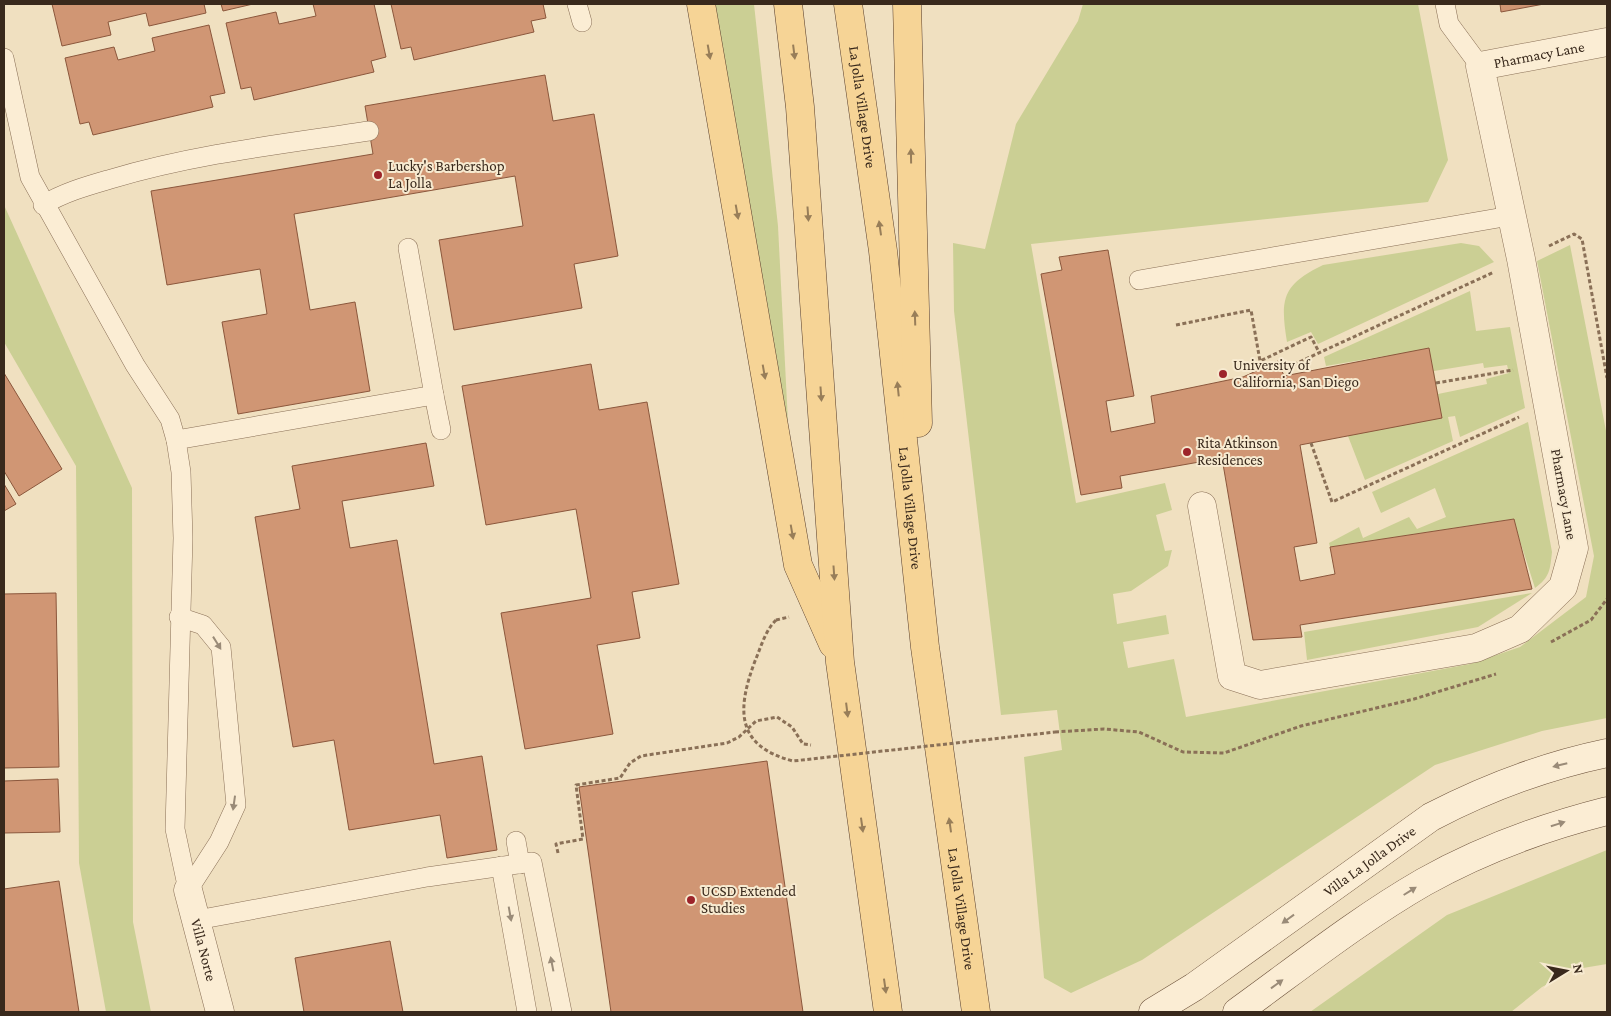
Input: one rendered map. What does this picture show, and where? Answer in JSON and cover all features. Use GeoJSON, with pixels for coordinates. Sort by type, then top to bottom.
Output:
{"type":"FeatureCollection","features":[{"type":"Feature","properties":{"kind":"main road"},"geometry":{"type":"LineString","coordinates":[[701,4],[798,565],[840,662]]}},
{"type":"Feature","properties":{"kind":"main road"},"geometry":{"type":"LineString","coordinates":[[788,4],[800,107],[840,662],[888,1012]]}},
{"type":"Feature","properties":{"kind":"main road","name":"La Jolla Village Drive"},"geometry":{"type":"LineString","coordinates":[[848,4],[883,252],[924,647],[976,1012]]}},
{"type":"Feature","properties":{"kind":"main road"},"geometry":{"type":"LineString","coordinates":[[907,4],[924,647]]}},
{"type":"Feature","properties":{"kind":"street","name":"Pharmacy Lane"},"geometry":{"type":"LineString","coordinates":[[1202,506],[1232,676],[1260,685],[1476,648],[1520,629],[1563,587],[1574,548],[1521,259],[1510,216],[1480,66],[1607,42]]}},
{"type":"Feature","properties":{"kind":"street","name":"Villa La Jolla Drive"},"geometry":{"type":"LineString","coordinates":[[1154,1012],[1194,987],[1431,817],[1463,800],[1516,779],[1607,754]]}},
{"type":"Feature","properties":{"kind":"street"},"geometry":{"type":"LineString","coordinates":[[1237,1012],[1356,926],[1424,882],[1462,862],[1537,831],[1607,810]]}},
{"type":"Feature","properties":{"kind":"street","name":"Villa Norte"},"geometry":{"type":"LineString","coordinates":[[188,890],[220,1012]]}},
{"type":"Feature","properties":{"kind":"lane"},"geometry":{"type":"LineString","coordinates":[[577,4],[582,22]]}},
{"type":"Feature","properties":{"kind":"lane"},"geometry":{"type":"LineString","coordinates":[[1445,4],[1449,24],[1480,66]]}},
{"type":"Feature","properties":{"kind":"lane"},"geometry":{"type":"LineString","coordinates":[[4,58],[30,177],[135,365],[170,419],[176,440],[181,472],[183,538],[179,617],[174,829],[188,890]]}},
{"type":"Feature","properties":{"kind":"lane"},"geometry":{"type":"LineString","coordinates":[[44,205],[62,194],[138,171],[217,154],[369,131]]}},
{"type":"Feature","properties":{"kind":"lane"},"geometry":{"type":"LineString","coordinates":[[1139,280],[1510,216]]}},
{"type":"Feature","properties":{"kind":"lane"},"geometry":{"type":"LineString","coordinates":[[408,248],[441,430]]}},
{"type":"Feature","properties":{"kind":"lane"},"geometry":{"type":"LineString","coordinates":[[176,440],[434,395]]}},
{"type":"Feature","properties":{"kind":"lane"},"geometry":{"type":"LineString","coordinates":[[179,617],[203,625],[221,647],[236,805],[218,842],[188,890]]}},
{"type":"Feature","properties":{"kind":"lane"},"geometry":{"type":"LineString","coordinates":[[516,841],[526,863],[562,1012]]}},
{"type":"Feature","properties":{"kind":"lane"},"geometry":{"type":"LineString","coordinates":[[197,920],[526,863]]}},
{"type":"Feature","properties":{"kind":"lane"},"geometry":{"type":"LineString","coordinates":[[501,866],[527,1012]]}},
{"type":"Feature","properties":{"kind":"path"},"geometry":{"type":"LineString","coordinates":[[1542,249],[1574,234],[1582,239],[1607,378]]}},
{"type":"Feature","properties":{"kind":"path"},"geometry":{"type":"LineString","coordinates":[[1282,370],[1501,268]]}},
{"type":"Feature","properties":{"kind":"path"},"geometry":{"type":"LineString","coordinates":[[1176,325],[1251,310],[1260,361],[1311,337],[1319,352]]}},
{"type":"Feature","properties":{"kind":"path"},"geometry":{"type":"LineString","coordinates":[[1436,384],[1540,365]]}},
{"type":"Feature","properties":{"kind":"path"},"geometry":{"type":"LineString","coordinates":[[1311,443],[1332,502],[1496,428]]}},
{"type":"Feature","properties":{"kind":"path"},"geometry":{"type":"LineString","coordinates":[[789,617],[776,620],[768,628],[746,687],[744,704],[745,720],[749,734],[759,746],[773,756],[793,761],[1055,732]]}},
{"type":"Feature","properties":{"kind":"path"},"geometry":{"type":"LineString","coordinates":[[526,863],[558,858],[556,844],[583,840],[576,785],[620,778],[630,763],[640,756],[727,743],[739,736],[756,721],[777,717],[792,727],[803,744],[811,746]]}},
{"type":"Feature","properties":{"kind":"green space"},"geometry":{"type":"Polygon","coordinates":[[[715,4],[754,4],[778,226],[788,422],[765,302],[715,4]]]}},
{"type":"Feature","properties":{"kind":"green space"},"geometry":{"type":"Polygon","coordinates":[[[1083,4],[1418,4],[1448,160],[1428,202],[1031,244],[1076,503],[1165,483],[1172,510],[1156,515],[1165,551],[1172,550],[1168,566],[1131,591],[1113,594],[1117,624],[1166,615],[1169,634],[1123,642],[1128,668],[1174,659],[1186,717],[1470,664],[1520,647],[1586,597],[1594,556],[1537,261],[1570,245],[1607,436],[1607,718],[1542,731],[1435,765],[1142,960],[1071,993],[1044,978],[1024,757],[1062,750],[1057,710],[1001,715],[954,311],[953,243],[985,249],[1016,124],[1078,21],[1083,4]]]}},
{"type":"Feature","properties":{"kind":"green space"},"geometry":{"type":"Polygon","coordinates":[[[4,205],[132,488],[133,922],[151,1012],[106,1012],[79,863],[76,466],[4,342],[4,205]]]}},
{"type":"Feature","properties":{"kind":"green space"},"geometry":{"type":"Polygon","coordinates":[[[1461,243],[1479,246],[1494,262],[1318,344],[1311,332],[1287,342],[1284,315],[1287,295],[1299,279],[1309,272],[1323,265],[1461,243]]]}},
{"type":"Feature","properties":{"kind":"green space"},"geometry":{"type":"Polygon","coordinates":[[[1470,291],[1476,331],[1510,327],[1525,408],[1460,437],[1455,416],[1448,417],[1453,441],[1365,480],[1322,369],[1391,355],[1326,366],[1324,357],[1470,291]],[[1483,363],[1434,371],[1438,394],[1487,384],[1486,379],[1509,373],[1507,365],[1484,368],[1483,363]]]}},
{"type":"Feature","properties":{"kind":"green space"},"geometry":{"type":"Polygon","coordinates":[[[1528,422],[1552,552],[1548,573],[1544,580],[1535,588],[1513,519],[1330,547],[1329,543],[1359,527],[1363,538],[1409,517],[1417,529],[1446,517],[1435,488],[1381,513],[1372,492],[1528,422]]]}},
{"type":"Feature","properties":{"kind":"green space"},"geometry":{"type":"Polygon","coordinates":[[[1532,593],[1478,627],[1307,660],[1304,632],[1532,593]]]}},
{"type":"Feature","properties":{"kind":"green space"},"geometry":{"type":"Polygon","coordinates":[[[1607,850],[1607,964],[1577,969],[1542,987],[1511,1012],[1310,1012],[1447,915],[1607,850]]]}},
{"type":"Feature","properties":{"kind":"building"},"geometry":{"type":"Polygon","coordinates":[[[52,4],[204,4],[206,13],[149,26],[146,13],[108,22],[111,35],[62,46],[52,4]]]}},
{"type":"Feature","properties":{"kind":"building"},"geometry":{"type":"Polygon","coordinates":[[[221,4],[253,4],[223,11],[221,4]]]}},
{"type":"Feature","properties":{"kind":"building"},"geometry":{"type":"Polygon","coordinates":[[[313,4],[374,4],[386,57],[371,61],[374,72],[254,100],[251,87],[241,89],[226,23],[276,12],[279,24],[316,16],[313,4]]]}},
{"type":"Feature","properties":{"kind":"building"},"geometry":{"type":"Polygon","coordinates":[[[391,4],[543,4],[546,18],[531,21],[534,32],[414,60],[411,47],[401,49],[391,4]]]}},
{"type":"Feature","properties":{"kind":"building"},"geometry":{"type":"Polygon","coordinates":[[[1500,4],[1544,4],[1501,12],[1500,4]]]}},
{"type":"Feature","properties":{"kind":"building"},"geometry":{"type":"Polygon","coordinates":[[[209,25],[225,93],[210,96],[213,107],[93,135],[89,122],[80,124],[65,58],[114,47],[118,60],[155,51],[152,38],[209,25]]]}},
{"type":"Feature","properties":{"kind":"building"},"geometry":{"type":"Polygon","coordinates":[[[545,75],[553,121],[594,114],[618,256],[574,264],[582,308],[454,330],[439,240],[523,226],[515,176],[294,214],[310,310],[355,302],[370,391],[238,414],[222,322],[267,314],[260,269],[167,285],[151,191],[373,154],[365,106],[545,75]]]}},
{"type":"Feature","properties":{"kind":"building","name":"Rita Atkinson Residences"},"geometry":{"type":"Polygon","coordinates":[[[1108,250],[1134,396],[1106,401],[1111,432],[1155,423],[1151,396],[1243,377],[1278,361],[1284,376],[1429,348],[1442,418],[1300,445],[1317,543],[1294,547],[1300,581],[1335,574],[1330,547],[1514,519],[1532,589],[1300,625],[1302,637],[1253,640],[1222,458],[1120,476],[1122,488],[1081,495],[1041,274],[1062,270],[1059,257],[1108,250]]]}},
{"type":"Feature","properties":{"kind":"building"},"geometry":{"type":"Polygon","coordinates":[[[591,364],[599,410],[647,402],[679,584],[632,592],[640,638],[597,645],[613,734],[525,749],[501,613],[591,598],[576,509],[486,525],[462,386],[591,364]]]}},
{"type":"Feature","properties":{"kind":"building"},"geometry":{"type":"Polygon","coordinates":[[[4,373],[62,469],[19,496],[4,471],[4,373]]]}},
{"type":"Feature","properties":{"kind":"building"},"geometry":{"type":"Polygon","coordinates":[[[426,443],[434,486],[342,501],[350,548],[397,540],[434,764],[482,756],[497,850],[447,858],[440,815],[349,830],[334,740],[293,747],[255,517],[300,509],[292,466],[426,443]]]}},
{"type":"Feature","properties":{"kind":"building"},"geometry":{"type":"Polygon","coordinates":[[[4,484],[16,504],[4,511],[4,484]]]}},
{"type":"Feature","properties":{"kind":"building"},"geometry":{"type":"Polygon","coordinates":[[[56,593],[59,767],[4,768],[4,594],[56,593]]]}},
{"type":"Feature","properties":{"kind":"building","name":"UCSD Extended Studies"},"geometry":{"type":"Polygon","coordinates":[[[767,761],[803,1012],[611,1012],[579,787],[767,761]]]}},
{"type":"Feature","properties":{"kind":"building"},"geometry":{"type":"Polygon","coordinates":[[[58,779],[60,832],[4,833],[4,781],[58,779]]]}},
{"type":"Feature","properties":{"kind":"building"},"geometry":{"type":"Polygon","coordinates":[[[59,881],[79,1012],[4,1012],[4,889],[59,881]]]}},
{"type":"Feature","properties":{"kind":"building"},"geometry":{"type":"Polygon","coordinates":[[[390,941],[403,1012],[304,1012],[295,958],[390,941]]]}},
{"type":"Feature","properties":{"kind":"place","name":"Lucky's Barbershop La Jolla"},"geometry":{"type":"Point","coordinates":[378,175]}},
{"type":"Feature","properties":{"kind":"place","name":"University of California, San Diego"},"geometry":{"type":"Point","coordinates":[1223,374]}},
{"type":"Feature","properties":{"kind":"place","name":"Rita Atkinson Residences"},"geometry":{"type":"Point","coordinates":[1187,452]}},
{"type":"Feature","properties":{"kind":"place","name":"UCSD Extended Studies"},"geometry":{"type":"Point","coordinates":[691,900]}}]}
